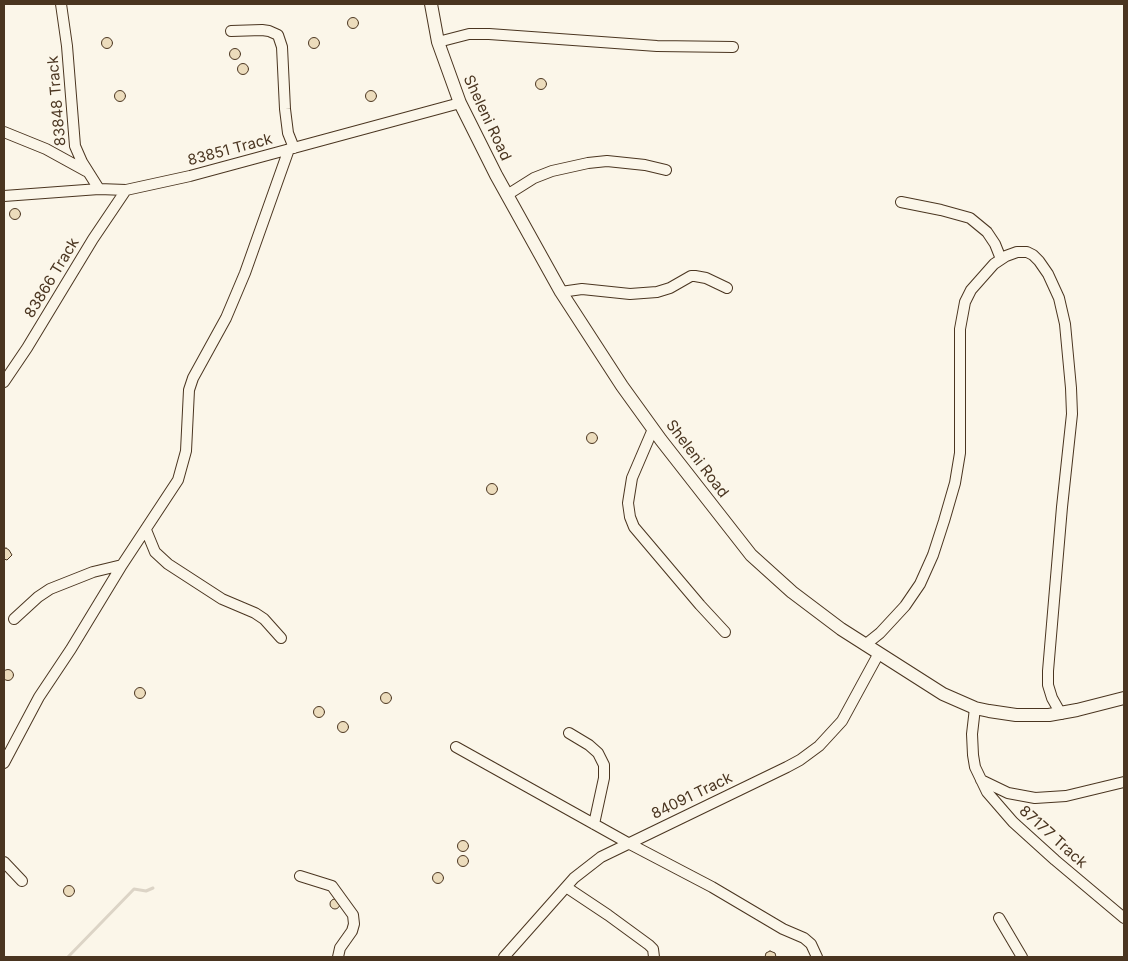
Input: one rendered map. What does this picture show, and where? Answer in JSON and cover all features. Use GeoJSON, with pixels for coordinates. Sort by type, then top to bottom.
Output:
{"type":"FeatureCollection","features":[{"type":"Feature","properties":{"kind":"street","name":"83848 Track"},"geometry":{"type":"LineString","coordinates":[[61,4],[67,46],[75,146],[77,153],[99,189]]}},
{"type":"Feature","properties":{"kind":"street","name":"Sheleni Road"},"geometry":{"type":"LineString","coordinates":[[431,4],[438,42],[460,103],[507,195],[561,292],[616,378],[653,429],[751,554],[792,592],[841,629],[942,694],[975,708],[1029,716],[1061,714],[1124,698]]}},
{"type":"Feature","properties":{"kind":"street"},"geometry":{"type":"LineString","coordinates":[[4,764],[39,697],[71,649],[122,565],[172,490],[183,466],[186,451],[189,390],[193,378],[226,318],[245,273],[291,149],[285,108],[282,47],[278,35],[262,30],[231,31]]}},
{"type":"Feature","properties":{"kind":"street"},"geometry":{"type":"LineString","coordinates":[[438,42],[469,34],[489,34],[657,46],[733,47]]}},
{"type":"Feature","properties":{"kind":"street","name":"83851 Track"},"geometry":{"type":"LineString","coordinates":[[4,196],[99,189],[126,190],[190,176],[460,103]]}},
{"type":"Feature","properties":{"kind":"street"},"geometry":{"type":"LineString","coordinates":[[4,132],[46,149],[88,172]]}},
{"type":"Feature","properties":{"kind":"street"},"geometry":{"type":"LineString","coordinates":[[507,195],[519,186],[543,174],[588,163],[607,161],[645,165],[666,170]]}},
{"type":"Feature","properties":{"kind":"street","name":"83866 Track"},"geometry":{"type":"LineString","coordinates":[[4,382],[27,348],[93,239],[126,190]]}},
{"type":"Feature","properties":{"kind":"street"},"geometry":{"type":"LineString","coordinates":[[901,202],[970,218],[987,232],[995,244],[1001,260]]}},
{"type":"Feature","properties":{"kind":"street"},"geometry":{"type":"LineString","coordinates":[[865,645],[905,606],[920,584],[933,555],[955,483],[960,453],[960,329],[962,314],[971,290],[980,278],[1006,256],[1017,252],[1027,252],[1034,255],[1048,274],[1059,298],[1067,334],[1072,414],[1048,671],[1048,685],[1052,698],[1061,714]]}},
{"type":"Feature","properties":{"kind":"street"},"geometry":{"type":"LineString","coordinates":[[561,292],[582,289],[630,294],[657,292],[670,288],[691,276],[706,278],[727,288]]}},
{"type":"Feature","properties":{"kind":"street"},"geometry":{"type":"LineString","coordinates":[[653,429],[632,478],[628,503],[630,517],[634,527],[725,632]]}},
{"type":"Feature","properties":{"kind":"street"},"geometry":{"type":"LineString","coordinates":[[146,530],[155,552],[168,564],[222,599],[255,613],[264,619],[281,638]]}},
{"type":"Feature","properties":{"kind":"street"},"geometry":{"type":"LineString","coordinates":[[14,619],[38,597],[50,589],[93,572],[122,565]]}},
{"type":"Feature","properties":{"kind":"street","name":"84091 Track"},"geometry":{"type":"LineString","coordinates":[[504,957],[566,887],[601,857],[787,767],[819,746],[842,721],[879,653]]}},
{"type":"Feature","properties":{"kind":"street","name":"87177 Track"},"geometry":{"type":"LineString","coordinates":[[975,708],[972,734],[975,767],[987,792],[1013,822],[1124,918]]}},
{"type":"Feature","properties":{"kind":"street"},"geometry":{"type":"LineString","coordinates":[[569,732],[598,753],[604,765],[604,778],[594,824]]}},
{"type":"Feature","properties":{"kind":"street"},"geometry":{"type":"LineString","coordinates":[[456,747],[628,843],[712,887],[782,929],[804,938],[811,944],[817,957]]}},
{"type":"Feature","properties":{"kind":"street"},"geometry":{"type":"LineString","coordinates":[[980,780],[1008,793],[1034,798],[1066,796],[1124,782]]}},
{"type":"Feature","properties":{"kind":"street"},"geometry":{"type":"LineString","coordinates":[[4,862],[22,881]]}},
{"type":"Feature","properties":{"kind":"street"},"geometry":{"type":"LineString","coordinates":[[300,876],[332,886],[353,915],[354,924],[352,930],[340,948],[338,957]]}},
{"type":"Feature","properties":{"kind":"street"},"geometry":{"type":"LineString","coordinates":[[566,887],[649,945],[653,949],[654,957]]}},
{"type":"Feature","properties":{"kind":"street"},"geometry":{"type":"LineString","coordinates":[[999,918],[1022,957]]}},
{"type":"Feature","properties":{"kind":"building"},"geometry":{"type":"Polygon","coordinates":[[[353,17],[359,23],[353,29],[347,23],[353,17]]]}},
{"type":"Feature","properties":{"kind":"building"},"geometry":{"type":"Polygon","coordinates":[[[107,37],[113,43],[107,49],[101,43],[107,37]]]}},
{"type":"Feature","properties":{"kind":"building"},"geometry":{"type":"Polygon","coordinates":[[[314,37],[320,43],[314,49],[308,43],[314,37]]]}},
{"type":"Feature","properties":{"kind":"building"},"geometry":{"type":"Polygon","coordinates":[[[235,48],[241,54],[235,60],[229,54],[235,48]]]}},
{"type":"Feature","properties":{"kind":"building"},"geometry":{"type":"Polygon","coordinates":[[[243,63],[249,69],[243,75],[237,69],[243,63]]]}},
{"type":"Feature","properties":{"kind":"building"},"geometry":{"type":"Polygon","coordinates":[[[541,78],[547,84],[541,90],[535,84],[541,78]]]}},
{"type":"Feature","properties":{"kind":"building"},"geometry":{"type":"Polygon","coordinates":[[[120,90],[126,96],[120,102],[114,96],[120,90]]]}},
{"type":"Feature","properties":{"kind":"building"},"geometry":{"type":"Polygon","coordinates":[[[371,90],[377,96],[371,102],[365,96],[371,90]]]}},
{"type":"Feature","properties":{"kind":"building"},"geometry":{"type":"Polygon","coordinates":[[[15,208],[21,214],[15,220],[9,214],[15,208]]]}},
{"type":"Feature","properties":{"kind":"building"},"geometry":{"type":"Polygon","coordinates":[[[592,432],[598,438],[592,444],[586,438],[592,432]]]}},
{"type":"Feature","properties":{"kind":"building"},"geometry":{"type":"Polygon","coordinates":[[[492,483],[498,489],[492,495],[486,489],[492,483]]]}},
{"type":"Feature","properties":{"kind":"building"},"geometry":{"type":"Polygon","coordinates":[[[6,548],[12,555],[7,560],[4,559],[4,549],[6,548]]]}},
{"type":"Feature","properties":{"kind":"building"},"geometry":{"type":"Polygon","coordinates":[[[6,670],[10,670],[13,675],[12,679],[6,680],[3,677],[3,673],[6,670]]]}},
{"type":"Feature","properties":{"kind":"building"},"geometry":{"type":"Polygon","coordinates":[[[140,687],[146,693],[140,699],[134,693],[140,687]]]}},
{"type":"Feature","properties":{"kind":"building"},"geometry":{"type":"Polygon","coordinates":[[[386,692],[392,698],[386,704],[380,698],[386,692]]]}},
{"type":"Feature","properties":{"kind":"building"},"geometry":{"type":"Polygon","coordinates":[[[319,706],[325,712],[319,718],[313,712],[319,706]]]}},
{"type":"Feature","properties":{"kind":"building"},"geometry":{"type":"Polygon","coordinates":[[[343,721],[349,727],[343,733],[337,727],[343,721]]]}},
{"type":"Feature","properties":{"kind":"building"},"geometry":{"type":"Polygon","coordinates":[[[463,840],[469,846],[463,852],[457,846],[463,840]]]}},
{"type":"Feature","properties":{"kind":"building"},"geometry":{"type":"Polygon","coordinates":[[[463,855],[469,861],[463,867],[457,861],[463,855]]]}},
{"type":"Feature","properties":{"kind":"building"},"geometry":{"type":"Polygon","coordinates":[[[438,872],[444,878],[438,884],[432,878],[438,872]]]}},
{"type":"Feature","properties":{"kind":"building"},"geometry":{"type":"Polygon","coordinates":[[[69,885],[75,891],[69,897],[63,891],[69,885]]]}},
{"type":"Feature","properties":{"kind":"building"},"geometry":{"type":"Polygon","coordinates":[[[333,899],[337,899],[340,904],[339,908],[333,909],[330,906],[330,902],[333,899]]]}},
{"type":"Feature","properties":{"kind":"building"},"geometry":{"type":"Polygon","coordinates":[[[770,951],[775,953],[776,957],[765,957],[766,953],[770,951]]]}},
{"type":"Feature","properties":{"kind":"waterway"},"geometry":{"type":"LineString","coordinates":[[68,957],[134,889],[146,891],[153,888]]}}]}
